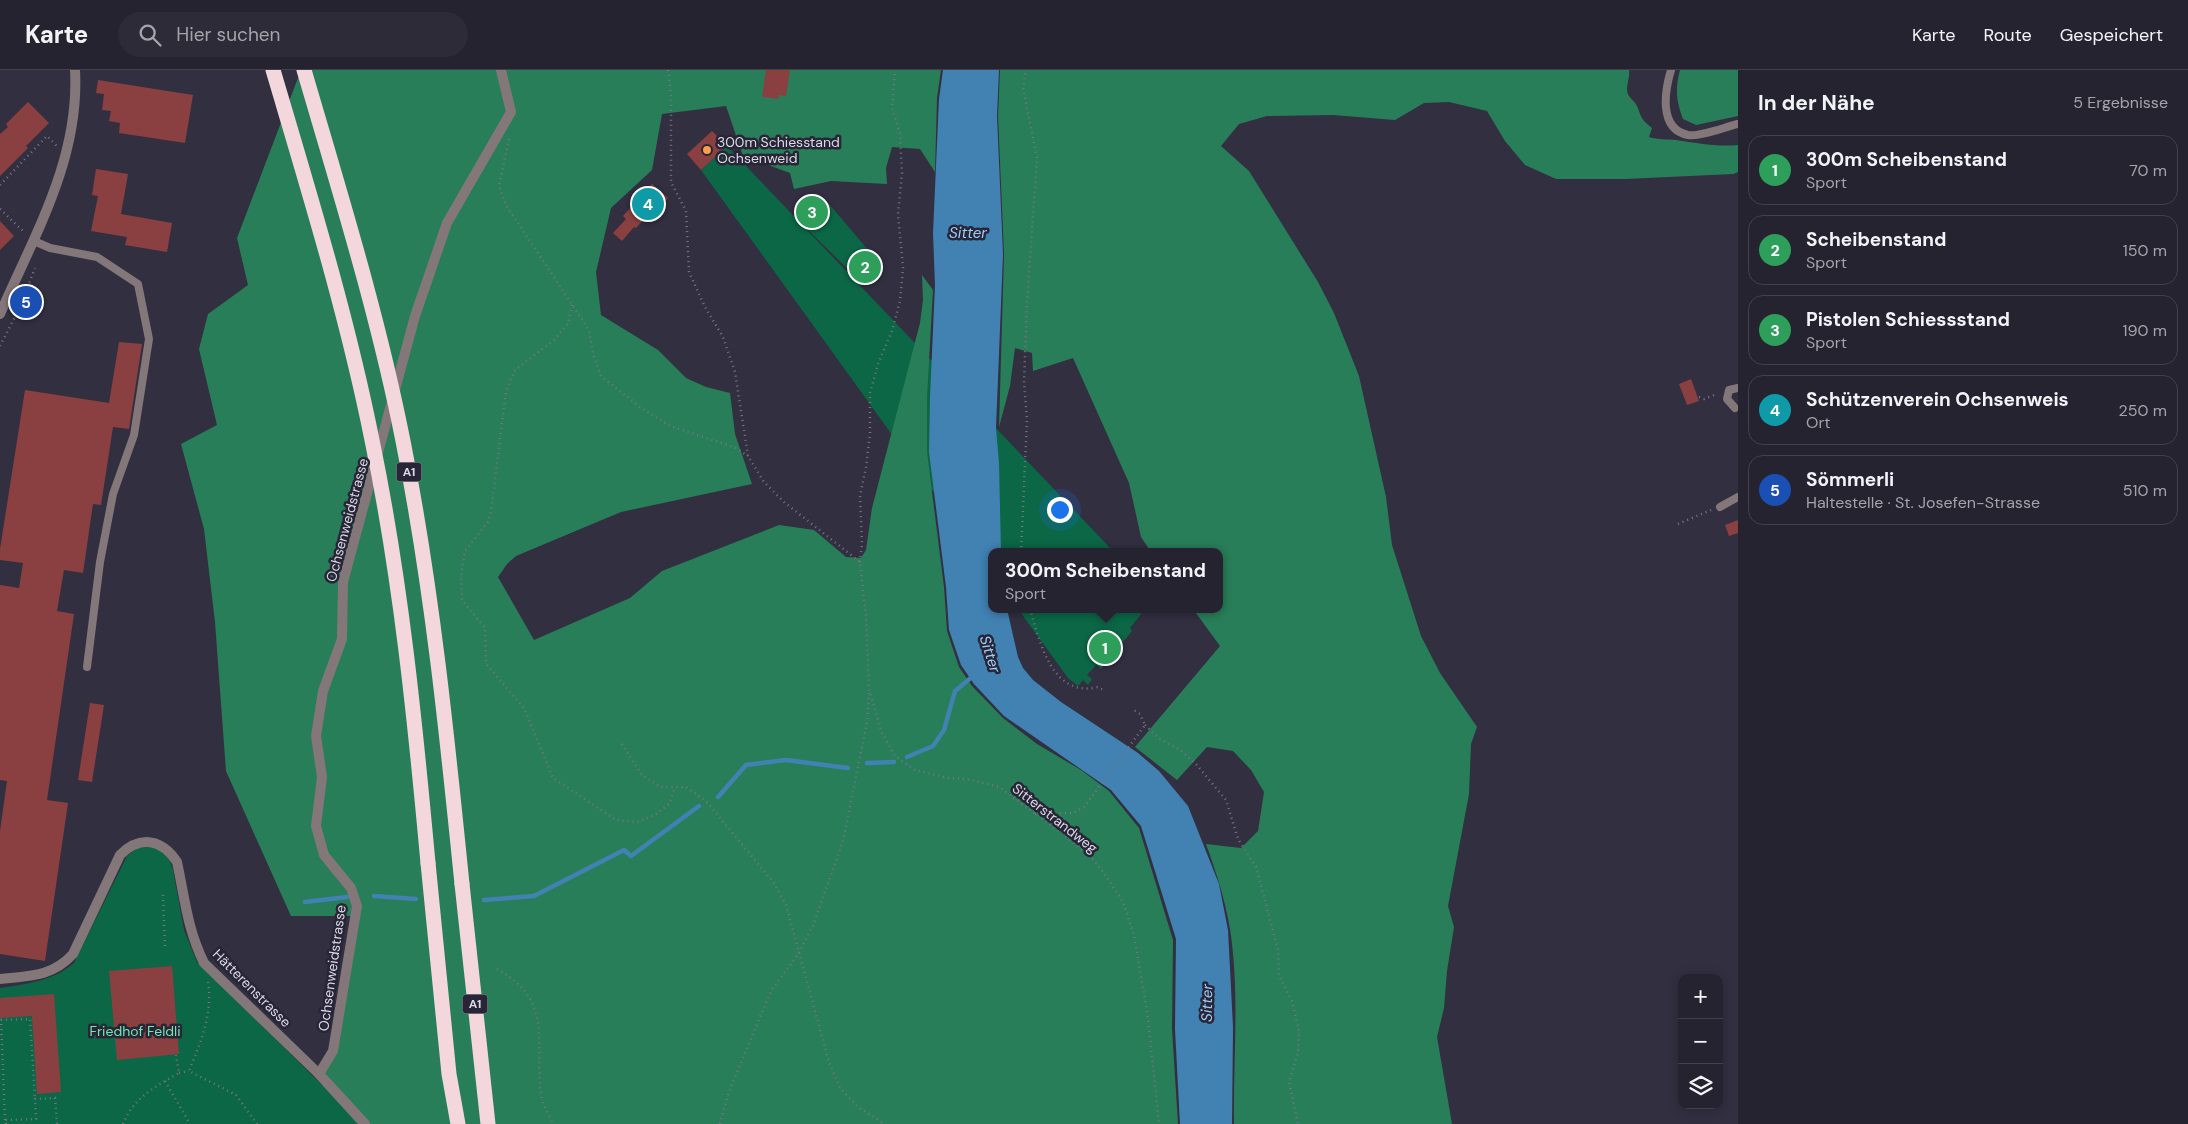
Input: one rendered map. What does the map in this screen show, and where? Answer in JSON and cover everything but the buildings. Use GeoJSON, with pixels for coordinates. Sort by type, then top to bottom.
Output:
{"type":"FeatureCollection","features":[{"type":"Feature","properties":{"kind":"highway","name":"A1"},"geometry":{"type":"LineString","coordinates":[[273,70],[330,268],[372,440],[398,586],[415,723],[449,1074],[458,1124]]}},
{"type":"Feature","properties":{"kind":"highway","name":"A1"},"geometry":{"type":"LineString","coordinates":[[304,70],[368,290],[403,440],[433,617],[488,1124]]}},
{"type":"Feature","properties":{"kind":"highway","name":"A1"},"geometry":{"type":"LineString","coordinates":[[448,1124],[449,1074]]}},
{"type":"Feature","properties":{"kind":"street"},"geometry":{"type":"LineString","coordinates":[[0,314],[31,238],[52,200],[67,149],[74,114],[75,70]]}},
{"type":"Feature","properties":{"kind":"street"},"geometry":{"type":"LineString","coordinates":[[501,70],[511,112]]}},
{"type":"Feature","properties":{"kind":"street","name":"Ochsenweidstrasse"},"geometry":{"type":"LineString","coordinates":[[319,1074],[334,1051],[357,906],[351,888],[324,855],[316,826],[322,777],[316,736],[323,692],[342,639],[343,582],[415,316],[446,224],[511,112]]}},
{"type":"Feature","properties":{"kind":"street","name":"Hätterenstrasse"},"geometry":{"type":"LineString","coordinates":[[0,979],[50,972],[63,965],[73,954],[120,855],[132,844],[141,842],[158,844],[172,855],[177,862],[187,919],[194,942],[204,963],[319,1074],[365,1124]]}},
{"type":"Feature","properties":{"kind":"lane"},"geometry":{"type":"LineString","coordinates":[[1671,70],[1664,100],[1666,114],[1680,131],[1688,135],[1738,124]]}},
{"type":"Feature","properties":{"kind":"lane"},"geometry":{"type":"LineString","coordinates":[[31,238],[50,248],[97,257],[138,284],[148,339],[134,435],[113,494],[100,562],[87,667]]}},
{"type":"Feature","properties":{"kind":"lane"},"geometry":{"type":"LineString","coordinates":[[1735,408],[1727,399],[1729,390],[1738,388]]}},
{"type":"Feature","properties":{"kind":"lane"},"geometry":{"type":"LineString","coordinates":[[1720,507],[1738,497]]}},
{"type":"Feature","properties":{"kind":"path"},"geometry":{"type":"LineString","coordinates":[[668,70],[672,95],[672,182],[686,211],[690,272],[704,307],[724,337],[735,372],[748,456],[764,482],[784,502],[860,562]]}},
{"type":"Feature","properties":{"kind":"path","name":"Sitterstrandweg"},"geometry":{"type":"LineString","coordinates":[[895,70],[892,108],[900,134],[902,173],[898,214],[903,268],[900,300],[892,331],[878,364],[870,394],[870,434],[860,496],[862,544],[860,562],[866,616],[869,689],[882,733],[895,756],[915,770],[998,787],[1062,833],[1094,860],[1106,876],[1123,902],[1134,935],[1148,1018],[1160,1124]]}},
{"type":"Feature","properties":{"kind":"path"},"geometry":{"type":"LineString","coordinates":[[1021,548],[1027,420],[1024,382],[1027,303],[1037,158],[1023,88],[1026,70]]}},
{"type":"Feature","properties":{"kind":"path"},"geometry":{"type":"LineString","coordinates":[[511,112],[509,141],[499,186],[506,205],[589,330],[593,354],[601,376],[640,407],[670,426],[734,447],[748,456]]}},
{"type":"Feature","properties":{"kind":"path"},"geometry":{"type":"LineString","coordinates":[[0,185],[47,136],[58,147]]}},
{"type":"Feature","properties":{"kind":"path"},"geometry":{"type":"LineString","coordinates":[[0,209],[31,238]]}},
{"type":"Feature","properties":{"kind":"path"},"geometry":{"type":"LineString","coordinates":[[572,306],[568,324],[554,340],[515,370],[506,390],[491,512],[488,522],[465,551],[461,575],[462,600],[485,628],[486,664],[524,708],[553,778],[616,820],[637,822],[655,815],[669,804],[675,787]]}},
{"type":"Feature","properties":{"kind":"path"},"geometry":{"type":"LineString","coordinates":[[1699,397],[1704,399],[1717,394],[1729,394]]}},
{"type":"Feature","properties":{"kind":"path"},"geometry":{"type":"LineString","coordinates":[[1678,524],[1720,507]]}},
{"type":"Feature","properties":{"kind":"path"},"geometry":{"type":"LineString","coordinates":[[1031,613],[1035,628],[1054,672],[1065,682],[1077,689],[1098,687],[1105,691]]}},
{"type":"Feature","properties":{"kind":"path"},"geometry":{"type":"LineString","coordinates":[[720,1124],[728,1094],[771,991],[799,953],[814,923],[843,841],[867,722],[869,689]]}},
{"type":"Feature","properties":{"kind":"path"},"geometry":{"type":"LineString","coordinates":[[1134,710],[1140,714],[1145,725],[1161,740],[1179,749],[1196,764],[1226,800],[1238,839],[1256,867],[1278,950],[1279,976],[1292,1001],[1299,1031],[1298,1053],[1289,1082],[1298,1124]]}},
{"type":"Feature","properties":{"kind":"path"},"geometry":{"type":"LineString","coordinates":[[1033,814],[1072,813],[1084,807],[1145,725]]}},
{"type":"Feature","properties":{"kind":"path"},"geometry":{"type":"LineString","coordinates":[[622,744],[642,774],[660,786],[686,788],[706,801],[774,883],[786,905],[829,1062],[840,1088],[858,1107],[885,1124]]}},
{"type":"Feature","properties":{"kind":"path"},"geometry":{"type":"LineString","coordinates":[[163,895],[166,947]]}},
{"type":"Feature","properties":{"kind":"path"},"geometry":{"type":"LineString","coordinates":[[189,1071],[205,1032],[211,1000],[204,963]]}},
{"type":"Feature","properties":{"kind":"path"},"geometry":{"type":"LineString","coordinates":[[497,969],[514,979],[528,994],[539,1022],[541,1097],[553,1124]]}},
{"type":"Feature","properties":{"kind":"path"},"geometry":{"type":"LineString","coordinates":[[30,1019],[36,1119],[6,1122],[1,1047],[1,1020],[30,1019]]}},
{"type":"Feature","properties":{"kind":"path"},"geometry":{"type":"LineString","coordinates":[[176,1055],[179,1074]]}},
{"type":"Feature","properties":{"kind":"path"},"geometry":{"type":"LineString","coordinates":[[123,1124],[126,1116],[141,1096],[165,1081],[189,1071],[236,1095],[257,1124]]}},
{"type":"Feature","properties":{"kind":"path"},"geometry":{"type":"LineString","coordinates":[[165,1081],[190,1124]]}},
{"type":"Feature","properties":{"kind":"path"},"geometry":{"type":"LineString","coordinates":[[35,1099],[55,1098],[57,1124]]}},
{"type":"Feature","properties":{"kind":"green space"},"geometry":{"type":"Polygon","coordinates":[[[301,70],[941,70],[937,98],[935,172],[920,149],[892,147],[886,168],[887,184],[831,181],[794,189],[790,173],[743,156],[726,106],[662,114],[652,170],[611,208],[596,272],[601,315],[658,350],[686,378],[706,387],[730,393],[735,434],[752,484],[621,512],[516,556],[507,564],[498,577],[534,640],[630,598],[662,571],[779,525],[814,530],[846,557],[861,558],[866,550],[872,508],[920,323],[923,300],[922,275],[933,290],[927,397],[927,452],[944,587],[947,631],[959,667],[972,686],[1003,718],[1037,744],[1081,770],[1109,791],[1139,828],[1173,940],[1172,1029],[1178,1124],[357,1124],[322,1085],[354,916],[291,916],[226,771],[215,622],[204,529],[181,444],[217,425],[199,349],[208,314],[248,285],[237,238],[301,70]]]}},
{"type":"Feature","properties":{"kind":"green space"},"geometry":{"type":"Polygon","coordinates":[[[1000,70],[1629,70],[1627,92],[1636,104],[1642,118],[1652,128],[1649,137],[1714,145],[1738,145],[1738,172],[1733,174],[1625,179],[1556,179],[1525,165],[1505,141],[1487,111],[1449,102],[1424,103],[1395,120],[1333,115],[1267,116],[1239,124],[1221,146],[1249,171],[1318,282],[1334,313],[1359,376],[1386,497],[1392,545],[1421,636],[1440,673],[1477,727],[1471,744],[1469,794],[1448,906],[1454,927],[1447,971],[1444,1008],[1437,1037],[1452,1124],[1234,1124],[1235,977],[1233,953],[1226,907],[1206,844],[1241,848],[1258,831],[1264,792],[1251,770],[1233,751],[1207,747],[1177,780],[1135,747],[1220,646],[1196,613],[1223,613],[1223,548],[1148,548],[1141,537],[1129,483],[1073,358],[1033,371],[1032,353],[1015,348],[1010,386],[999,427],[1004,254],[998,116],[1000,70]]]}},
{"type":"Feature","properties":{"kind":"green space"},"geometry":{"type":"Polygon","coordinates":[[[1680,70],[1738,70],[1738,116],[1696,125],[1683,119],[1677,94],[1680,70]]]}},
{"type":"Feature","properties":{"kind":"green space"},"geometry":{"type":"Polygon","coordinates":[[[727,146],[1110,548],[988,548],[988,568],[701,170],[727,146]]]}},
{"type":"Feature","properties":{"kind":"green space"},"geometry":{"type":"Polygon","coordinates":[[[829,204],[875,258],[858,279],[808,230],[829,204]]]}},
{"type":"Feature","properties":{"kind":"green space"},"geometry":{"type":"Polygon","coordinates":[[[1021,613],[1142,613],[1130,628],[1132,631],[1101,669],[1096,665],[1087,675],[1092,679],[1088,685],[1083,680],[1078,686],[1068,678],[1021,613]]]}},
{"type":"Feature","properties":{"kind":"green space","name":"Friedhof Feldli"},"geometry":{"type":"Polygon","coordinates":[[[149,847],[161,850],[169,859],[173,870],[184,930],[197,962],[322,1085],[357,1124],[0,1124],[0,988],[48,978],[74,963],[127,856],[137,848],[149,847]]]}},
{"type":"Feature","properties":{"kind":"water","name":"Sitter"},"geometry":{"type":"Polygon","coordinates":[[[943,70],[999,70],[997,116],[1003,254],[996,428],[999,463],[1001,548],[988,548],[988,613],[1008,613],[1018,657],[1023,668],[1033,680],[1061,702],[1138,753],[1159,771],[1188,806],[1219,884],[1228,930],[1233,1027],[1232,1124],[1180,1124],[1175,1029],[1176,939],[1141,826],[1111,790],[1004,716],[974,684],[961,665],[949,630],[946,587],[929,452],[935,285],[933,233],[939,99],[943,70]]]}},
{"type":"Feature","properties":{"kind":"waterway"},"geometry":{"type":"LineString","coordinates":[[907,757],[933,746],[944,730],[955,691],[973,676]]}},
{"type":"Feature","properties":{"kind":"waterway"},"geometry":{"type":"LineString","coordinates":[[718,797],[746,765],[786,760],[848,768]]}},
{"type":"Feature","properties":{"kind":"waterway"},"geometry":{"type":"LineString","coordinates":[[867,763],[894,762]]}},
{"type":"Feature","properties":{"kind":"waterway"},"geometry":{"type":"LineString","coordinates":[[484,900],[534,896],[624,850],[631,856],[699,806]]}},
{"type":"Feature","properties":{"kind":"waterway"},"geometry":{"type":"LineString","coordinates":[[374,896],[416,899]]}},
{"type":"Feature","properties":{"kind":"waterway"},"geometry":{"type":"LineString","coordinates":[[305,902],[347,897]]}},
{"type":"Feature","properties":{"kind":"place","name":"300m Schiesstand Ochsenweid"},"geometry":{"type":"Point","coordinates":[707,150]}},
{"type":"Feature","properties":{"kind":"place","name":"Schützenverein Ochsenweis"},"geometry":{"type":"Point","coordinates":[648,204]}},
{"type":"Feature","properties":{"kind":"place","name":"Pistolen Schiessstand"},"geometry":{"type":"Point","coordinates":[812,212]}},
{"type":"Feature","properties":{"kind":"place","name":"Scheibenstand"},"geometry":{"type":"Point","coordinates":[865,267]}},
{"type":"Feature","properties":{"kind":"place","name":"Sömmerli"},"geometry":{"type":"Point","coordinates":[26,302]}},
{"type":"Feature","properties":{"kind":"place","name":"300m Scheibenstand"},"geometry":{"type":"Point","coordinates":[1105,648]}}]}
